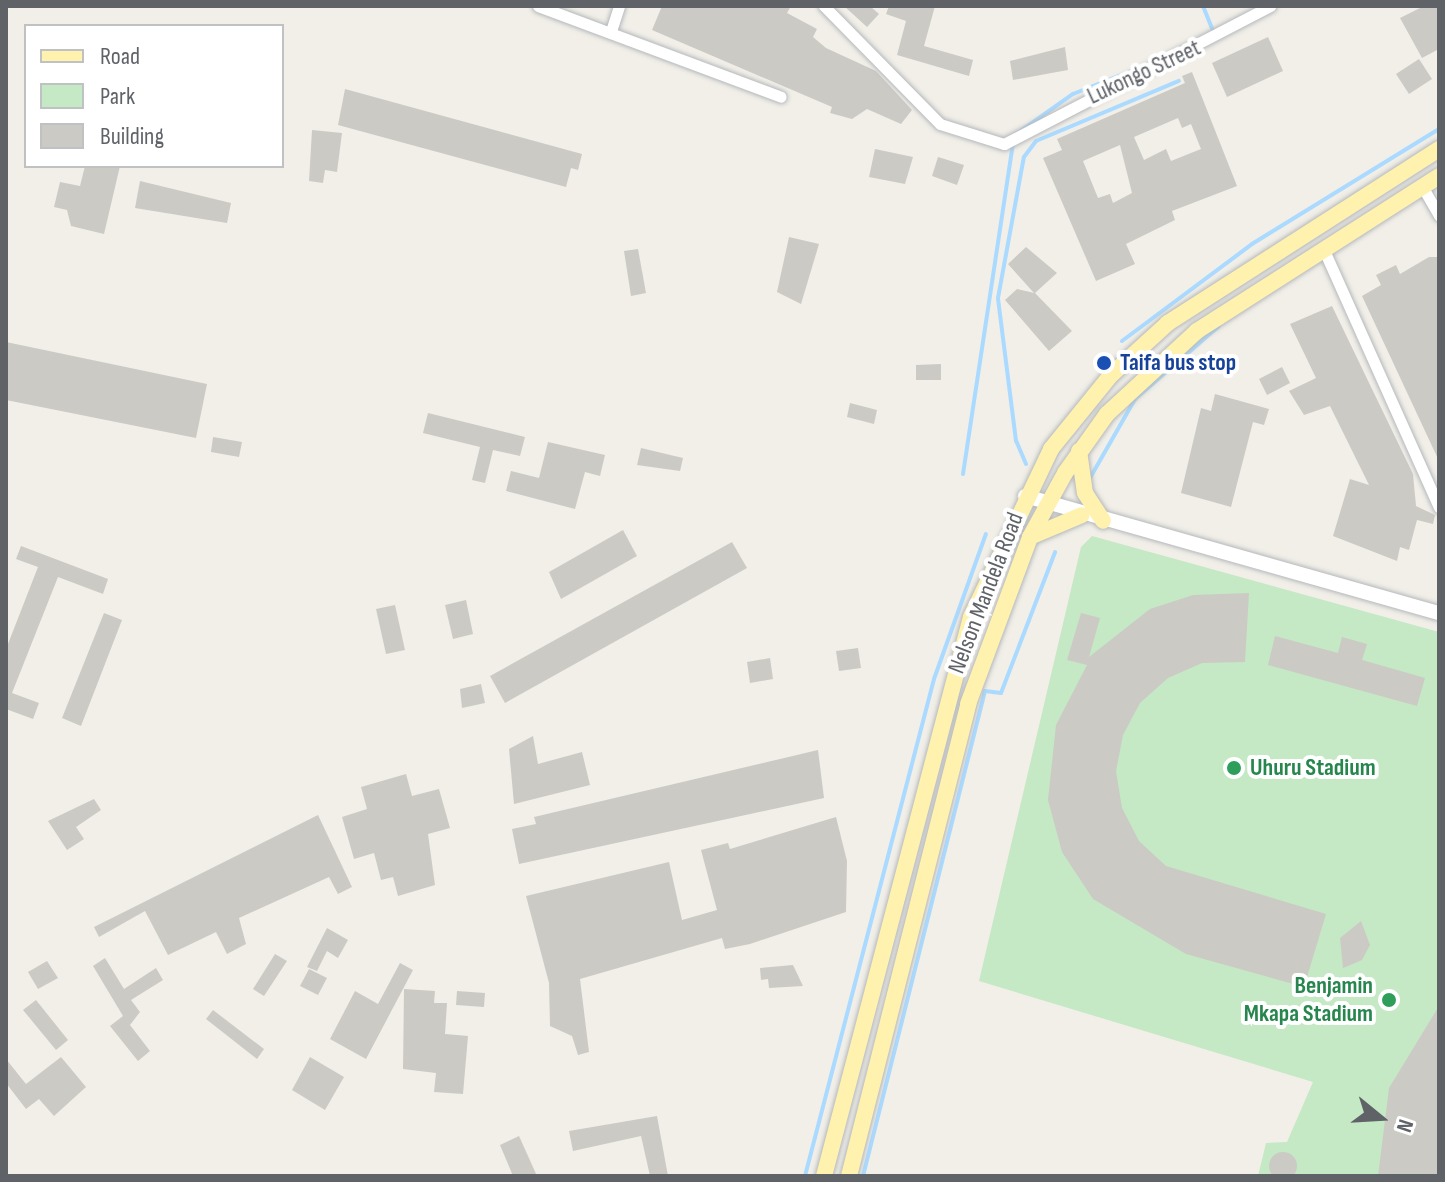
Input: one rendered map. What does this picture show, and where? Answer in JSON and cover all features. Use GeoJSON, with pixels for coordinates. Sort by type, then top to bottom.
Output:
{"type":"FeatureCollection","features":[{"type":"Feature","properties":{"kind":"main road","name":"Nelson Mandela Road"},"geometry":{"type":"LineString","coordinates":[[824,1176],[947,698],[971,617],[1025,496],[1075,416],[1168,323],[1439,149]]}},
{"type":"Feature","properties":{"kind":"main road","name":"Nelson Mandela Road"},"geometry":{"type":"LineString","coordinates":[[849,1176],[968,704],[1030,537],[1046,506],[1079,451],[1149,372],[1197,331],[1439,176]]}},
{"type":"Feature","properties":{"kind":"main road"},"geometry":{"type":"LineString","coordinates":[[1079,451],[1085,493],[1103,521]]}},
{"type":"Feature","properties":{"kind":"main road"},"geometry":{"type":"LineString","coordinates":[[1030,537],[1082,515]]}},
{"type":"Feature","properties":{"kind":"street"},"geometry":{"type":"LineString","coordinates":[[538,6],[781,97]]}},
{"type":"Feature","properties":{"kind":"street"},"geometry":{"type":"LineString","coordinates":[[611,31],[619,6]]}},
{"type":"Feature","properties":{"kind":"street","name":"Lukongo Street"},"geometry":{"type":"LineString","coordinates":[[824,6],[940,124],[982,141],[1019,138],[1032,125],[1270,6]]}},
{"type":"Feature","properties":{"kind":"street"},"geometry":{"type":"LineString","coordinates":[[1422,186],[1439,215]]}},
{"type":"Feature","properties":{"kind":"street"},"geometry":{"type":"LineString","coordinates":[[1323,248],[1439,507]]}},
{"type":"Feature","properties":{"kind":"street"},"geometry":{"type":"LineString","coordinates":[[1025,496],[1046,506],[1439,613]]}},
{"type":"Feature","properties":{"kind":"green space","name":"Uhuru Stadium"},"geometry":{"type":"Polygon","coordinates":[[[1092,536],[1439,632],[1439,1176],[1258,1176],[1266,1143],[1287,1142],[1313,1082],[979,981],[1081,547],[1092,536]]]}},
{"type":"Feature","properties":{"kind":"building"},"geometry":{"type":"Polygon","coordinates":[[[662,6],[791,6],[787,13],[817,29],[813,37],[826,48],[876,71],[912,110],[901,124],[867,109],[852,119],[830,113],[832,107],[652,30],[662,6]]]}},
{"type":"Feature","properties":{"kind":"building"},"geometry":{"type":"Polygon","coordinates":[[[844,6],[870,6],[879,14],[867,27],[844,6]]]}},
{"type":"Feature","properties":{"kind":"building"},"geometry":{"type":"Polygon","coordinates":[[[889,6],[935,6],[924,46],[973,60],[969,76],[897,55],[906,21],[886,14],[889,6]]]}},
{"type":"Feature","properties":{"kind":"building"},"geometry":{"type":"Polygon","coordinates":[[[1424,6],[1439,6],[1439,49],[1422,58],[1400,18],[1424,6]]]}},
{"type":"Feature","properties":{"kind":"building"},"geometry":{"type":"Polygon","coordinates":[[[1268,37],[1283,71],[1227,97],[1212,63],[1268,37]]]}},
{"type":"Feature","properties":{"kind":"building"},"geometry":{"type":"Polygon","coordinates":[[[1065,47],[1068,70],[1013,80],[1010,61],[1065,47]]]}},
{"type":"Feature","properties":{"kind":"building"},"geometry":{"type":"Polygon","coordinates":[[[1419,59],[1432,79],[1409,94],[1396,74],[1419,59]]]}},
{"type":"Feature","properties":{"kind":"building"},"geometry":{"type":"Polygon","coordinates":[[[1192,72],[1237,186],[1172,211],[1175,220],[1126,244],[1135,264],[1096,281],[1043,158],[1062,150],[1057,139],[1185,83],[1182,76],[1192,72]],[[1178,118],[1134,137],[1144,160],[1166,149],[1171,161],[1201,149],[1191,124],[1182,128],[1178,118]],[[1120,145],[1083,161],[1098,198],[1110,194],[1113,203],[1132,193],[1120,145]]]}},
{"type":"Feature","properties":{"kind":"building"},"geometry":{"type":"Polygon","coordinates":[[[345,89],[582,154],[578,170],[571,168],[566,187],[338,125],[345,89]]]}},
{"type":"Feature","properties":{"kind":"building"},"geometry":{"type":"Polygon","coordinates":[[[312,130],[342,133],[337,172],[325,170],[323,183],[309,181],[312,130]]]}},
{"type":"Feature","properties":{"kind":"building"},"geometry":{"type":"Polygon","coordinates":[[[875,149],[913,157],[905,184],[869,177],[875,149]]]}},
{"type":"Feature","properties":{"kind":"building"},"geometry":{"type":"Polygon","coordinates":[[[938,157],[964,165],[957,185],[932,176],[938,157]]]}},
{"type":"Feature","properties":{"kind":"building"},"geometry":{"type":"Polygon","coordinates":[[[84,168],[120,168],[104,234],[71,226],[67,210],[54,207],[60,182],[80,186],[84,168]]]}},
{"type":"Feature","properties":{"kind":"building"},"geometry":{"type":"Polygon","coordinates":[[[140,181],[231,203],[227,223],[135,208],[140,181]]]}},
{"type":"Feature","properties":{"kind":"building"},"geometry":{"type":"Polygon","coordinates":[[[789,237],[819,244],[801,304],[777,292],[789,237]]]}},
{"type":"Feature","properties":{"kind":"building"},"geometry":{"type":"Polygon","coordinates":[[[1026,247],[1057,273],[1035,293],[1072,331],[1049,351],[1005,300],[1017,289],[1034,293],[1008,264],[1026,247]]]}},
{"type":"Feature","properties":{"kind":"building"},"geometry":{"type":"Polygon","coordinates":[[[638,249],[646,293],[631,296],[624,251],[638,249]]]}},
{"type":"Feature","properties":{"kind":"building"},"geometry":{"type":"Polygon","coordinates":[[[1429,257],[1439,257],[1439,461],[1362,296],[1381,285],[1376,275],[1396,265],[1400,274],[1429,257]]]}},
{"type":"Feature","properties":{"kind":"building"},"geometry":{"type":"Polygon","coordinates":[[[1332,306],[1413,474],[1416,506],[1435,515],[1433,524],[1417,520],[1409,550],[1400,547],[1397,561],[1333,536],[1350,479],[1369,485],[1330,406],[1304,415],[1289,391],[1316,378],[1290,324],[1332,306]]]}},
{"type":"Feature","properties":{"kind":"building"},"geometry":{"type":"Polygon","coordinates":[[[6,342],[207,384],[196,438],[6,400],[6,342]]]}},
{"type":"Feature","properties":{"kind":"building"},"geometry":{"type":"Polygon","coordinates":[[[941,364],[941,380],[916,380],[916,365],[941,364]]]}},
{"type":"Feature","properties":{"kind":"building"},"geometry":{"type":"Polygon","coordinates":[[[1282,367],[1290,383],[1267,395],[1259,379],[1282,367]]]}},
{"type":"Feature","properties":{"kind":"building"},"geometry":{"type":"Polygon","coordinates":[[[1215,394],[1269,409],[1264,425],[1253,422],[1231,507],[1181,493],[1201,408],[1211,411],[1215,394]]]}},
{"type":"Feature","properties":{"kind":"building"},"geometry":{"type":"Polygon","coordinates":[[[850,403],[877,410],[874,424],[847,417],[850,403]]]}},
{"type":"Feature","properties":{"kind":"building"},"geometry":{"type":"Polygon","coordinates":[[[428,413],[525,437],[520,456],[493,450],[485,483],[472,480],[480,447],[423,433],[428,413]]]}},
{"type":"Feature","properties":{"kind":"building"},"geometry":{"type":"Polygon","coordinates":[[[213,437],[242,442],[239,457],[211,452],[213,437]]]}},
{"type":"Feature","properties":{"kind":"building"},"geometry":{"type":"Polygon","coordinates":[[[548,442],[605,455],[600,476],[585,472],[575,509],[506,491],[511,471],[539,478],[548,442]]]}},
{"type":"Feature","properties":{"kind":"building"},"geometry":{"type":"Polygon","coordinates":[[[641,448],[683,458],[680,471],[637,465],[641,448]]]}},
{"type":"Feature","properties":{"kind":"building"},"geometry":{"type":"Polygon","coordinates":[[[623,530],[637,556],[561,599],[549,572],[623,530]]]}},
{"type":"Feature","properties":{"kind":"building"},"geometry":{"type":"Polygon","coordinates":[[[732,542],[747,568],[505,703],[490,676],[732,542]]]}},
{"type":"Feature","properties":{"kind":"building"},"geometry":{"type":"Polygon","coordinates":[[[21,546],[108,579],[103,594],[58,577],[12,693],[39,703],[33,719],[6,709],[6,649],[38,567],[16,559],[21,546]]]}},
{"type":"Feature","properties":{"kind":"building"},"geometry":{"type":"Polygon","coordinates":[[[1249,593],[1245,662],[1202,663],[1168,678],[1140,703],[1123,735],[1116,771],[1122,808],[1139,841],[1166,866],[1326,914],[1304,987],[1186,954],[1093,899],[1062,852],[1048,800],[1056,725],[1087,665],[1067,660],[1081,613],[1100,618],[1089,657],[1150,609],[1193,595],[1249,593]]]}},
{"type":"Feature","properties":{"kind":"building"},"geometry":{"type":"Polygon","coordinates":[[[466,600],[473,634],[453,639],[445,605],[466,600]]]}},
{"type":"Feature","properties":{"kind":"building"},"geometry":{"type":"Polygon","coordinates":[[[395,605],[405,650],[386,654],[376,609],[395,605]]]}},
{"type":"Feature","properties":{"kind":"building"},"geometry":{"type":"Polygon","coordinates":[[[104,613],[122,620],[81,726],[62,718],[104,613]]]}},
{"type":"Feature","properties":{"kind":"building"},"geometry":{"type":"Polygon","coordinates":[[[1275,636],[1338,653],[1342,637],[1367,644],[1362,660],[1425,678],[1417,706],[1268,665],[1275,636]]]}},
{"type":"Feature","properties":{"kind":"building"},"geometry":{"type":"Polygon","coordinates":[[[858,648],[861,668],[839,671],[836,651],[858,648]]]}},
{"type":"Feature","properties":{"kind":"building"},"geometry":{"type":"Polygon","coordinates":[[[770,658],[773,679],[750,683],[747,662],[770,658]]]}},
{"type":"Feature","properties":{"kind":"building"},"geometry":{"type":"Polygon","coordinates":[[[481,684],[485,703],[462,708],[460,689],[481,684]]]}},
{"type":"Feature","properties":{"kind":"building"},"geometry":{"type":"Polygon","coordinates":[[[533,736],[538,764],[582,752],[590,785],[514,804],[509,749],[533,736]]]}},
{"type":"Feature","properties":{"kind":"building"},"geometry":{"type":"Polygon","coordinates":[[[818,750],[824,798],[519,864],[512,829],[536,824],[534,817],[818,750]]]}},
{"type":"Feature","properties":{"kind":"building"},"geometry":{"type":"Polygon","coordinates":[[[406,774],[412,796],[439,789],[450,828],[428,834],[435,885],[398,896],[393,877],[381,880],[374,853],[354,859],[342,817],[367,809],[361,787],[406,774]]]}},
{"type":"Feature","properties":{"kind":"building"},"geometry":{"type":"Polygon","coordinates":[[[94,799],[101,810],[76,827],[84,839],[67,850],[48,821],[94,799]]]}},
{"type":"Feature","properties":{"kind":"building"},"geometry":{"type":"Polygon","coordinates":[[[318,815],[352,887],[338,894],[329,877],[239,918],[246,944],[227,954],[216,932],[168,955],[145,911],[99,937],[94,927],[318,815]]]}},
{"type":"Feature","properties":{"kind":"building"},"geometry":{"type":"Polygon","coordinates":[[[836,817],[847,861],[846,912],[750,944],[725,949],[722,938],[580,979],[589,1052],[578,1055],[572,1036],[550,1026],[549,983],[526,896],[669,862],[682,920],[717,910],[701,850],[728,843],[730,849],[836,817]]]}},
{"type":"Feature","properties":{"kind":"building"},"geometry":{"type":"Polygon","coordinates":[[[1361,921],[1370,945],[1362,960],[1343,968],[1340,938],[1361,921]]]}},
{"type":"Feature","properties":{"kind":"building"},"geometry":{"type":"Polygon","coordinates":[[[327,928],[348,940],[338,958],[327,951],[317,971],[307,967],[327,928]]]}},
{"type":"Feature","properties":{"kind":"building"},"geometry":{"type":"Polygon","coordinates":[[[275,954],[287,961],[264,996],[253,989],[275,954]]]}},
{"type":"Feature","properties":{"kind":"building"},"geometry":{"type":"Polygon","coordinates":[[[105,958],[124,989],[156,968],[163,980],[131,1000],[140,1012],[130,1025],[150,1051],[138,1061],[110,1026],[123,1016],[93,966],[105,958]]]}},
{"type":"Feature","properties":{"kind":"building"},"geometry":{"type":"Polygon","coordinates":[[[47,961],[58,978],[38,989],[28,972],[47,961]]]}},
{"type":"Feature","properties":{"kind":"building"},"geometry":{"type":"Polygon","coordinates":[[[400,963],[413,970],[366,1059],[330,1039],[355,991],[378,1004],[400,963]]]}},
{"type":"Feature","properties":{"kind":"building"},"geometry":{"type":"Polygon","coordinates":[[[793,965],[803,986],[769,988],[768,979],[761,980],[760,968],[793,965]]]}},
{"type":"Feature","properties":{"kind":"building"},"geometry":{"type":"Polygon","coordinates":[[[309,969],[327,978],[318,995],[300,986],[309,969]]]}},
{"type":"Feature","properties":{"kind":"building"},"geometry":{"type":"Polygon","coordinates":[[[404,989],[435,991],[434,1003],[447,1003],[445,1034],[468,1036],[463,1094],[434,1092],[436,1073],[403,1069],[404,989]]]}},
{"type":"Feature","properties":{"kind":"building"},"geometry":{"type":"Polygon","coordinates":[[[457,991],[485,993],[484,1007],[456,1005],[457,991]]]}},
{"type":"Feature","properties":{"kind":"building"},"geometry":{"type":"Polygon","coordinates":[[[36,1000],[68,1040],[56,1050],[23,1010],[36,1000]]]}},
{"type":"Feature","properties":{"kind":"building"},"geometry":{"type":"Polygon","coordinates":[[[1439,1006],[1439,1176],[1378,1176],[1389,1088],[1439,1006]]]}},
{"type":"Feature","properties":{"kind":"building"},"geometry":{"type":"Polygon","coordinates":[[[213,1010],[264,1049],[257,1059],[206,1019],[213,1010]]]}},
{"type":"Feature","properties":{"kind":"building"},"geometry":{"type":"Polygon","coordinates":[[[61,1057],[86,1087],[54,1116],[39,1099],[26,1109],[6,1083],[6,1059],[26,1084],[61,1057]]]}},
{"type":"Feature","properties":{"kind":"building"},"geometry":{"type":"Polygon","coordinates":[[[310,1057],[344,1077],[325,1110],[292,1090],[310,1057]]]}},
{"type":"Feature","properties":{"kind":"building"},"geometry":{"type":"Polygon","coordinates":[[[657,1116],[668,1176],[650,1176],[641,1136],[573,1151],[569,1131],[657,1116]]]}},
{"type":"Feature","properties":{"kind":"building"},"geometry":{"type":"Polygon","coordinates":[[[519,1136],[537,1176],[513,1176],[500,1145],[519,1136]]]}},
{"type":"Feature","properties":{"kind":"building"},"geometry":{"type":"Polygon","coordinates":[[[1283,1152],[1293,1156],[1297,1166],[1293,1176],[1283,1180],[1273,1176],[1269,1166],[1273,1156],[1283,1152]]]}},
{"type":"Feature","properties":{"kind":"waterway"},"geometry":{"type":"LineString","coordinates":[[1203,6],[1214,33]]}},
{"type":"Feature","properties":{"kind":"waterway"},"geometry":{"type":"LineString","coordinates":[[1015,135],[1073,94],[1139,68]]}},
{"type":"Feature","properties":{"kind":"waterway"},"geometry":{"type":"LineString","coordinates":[[1026,464],[1016,441],[998,298],[1024,157],[1036,141],[1179,81]]}},
{"type":"Feature","properties":{"kind":"waterway"},"geometry":{"type":"LineString","coordinates":[[1122,341],[1252,244],[1439,129]]}},
{"type":"Feature","properties":{"kind":"waterway"},"geometry":{"type":"LineString","coordinates":[[963,474],[1013,143]]}},
{"type":"Feature","properties":{"kind":"waterway"},"geometry":{"type":"LineString","coordinates":[[1090,478],[1135,399],[1219,326]]}},
{"type":"Feature","properties":{"kind":"waterway"},"geometry":{"type":"LineString","coordinates":[[805,1176],[934,679],[986,534]]}},
{"type":"Feature","properties":{"kind":"waterway"},"geometry":{"type":"LineString","coordinates":[[863,1176],[985,691],[1001,693],[1055,552]]}},
{"type":"Feature","properties":{"kind":"place","name":"Taifa bus stop"},"geometry":{"type":"Point","coordinates":[1104,363]}},
{"type":"Feature","properties":{"kind":"place","name":"Uhuru Stadium"},"geometry":{"type":"Point","coordinates":[1234,768]}},
{"type":"Feature","properties":{"kind":"place","name":"Benjamin Mkapa Stadium"},"geometry":{"type":"Point","coordinates":[1389,1000]}}]}
